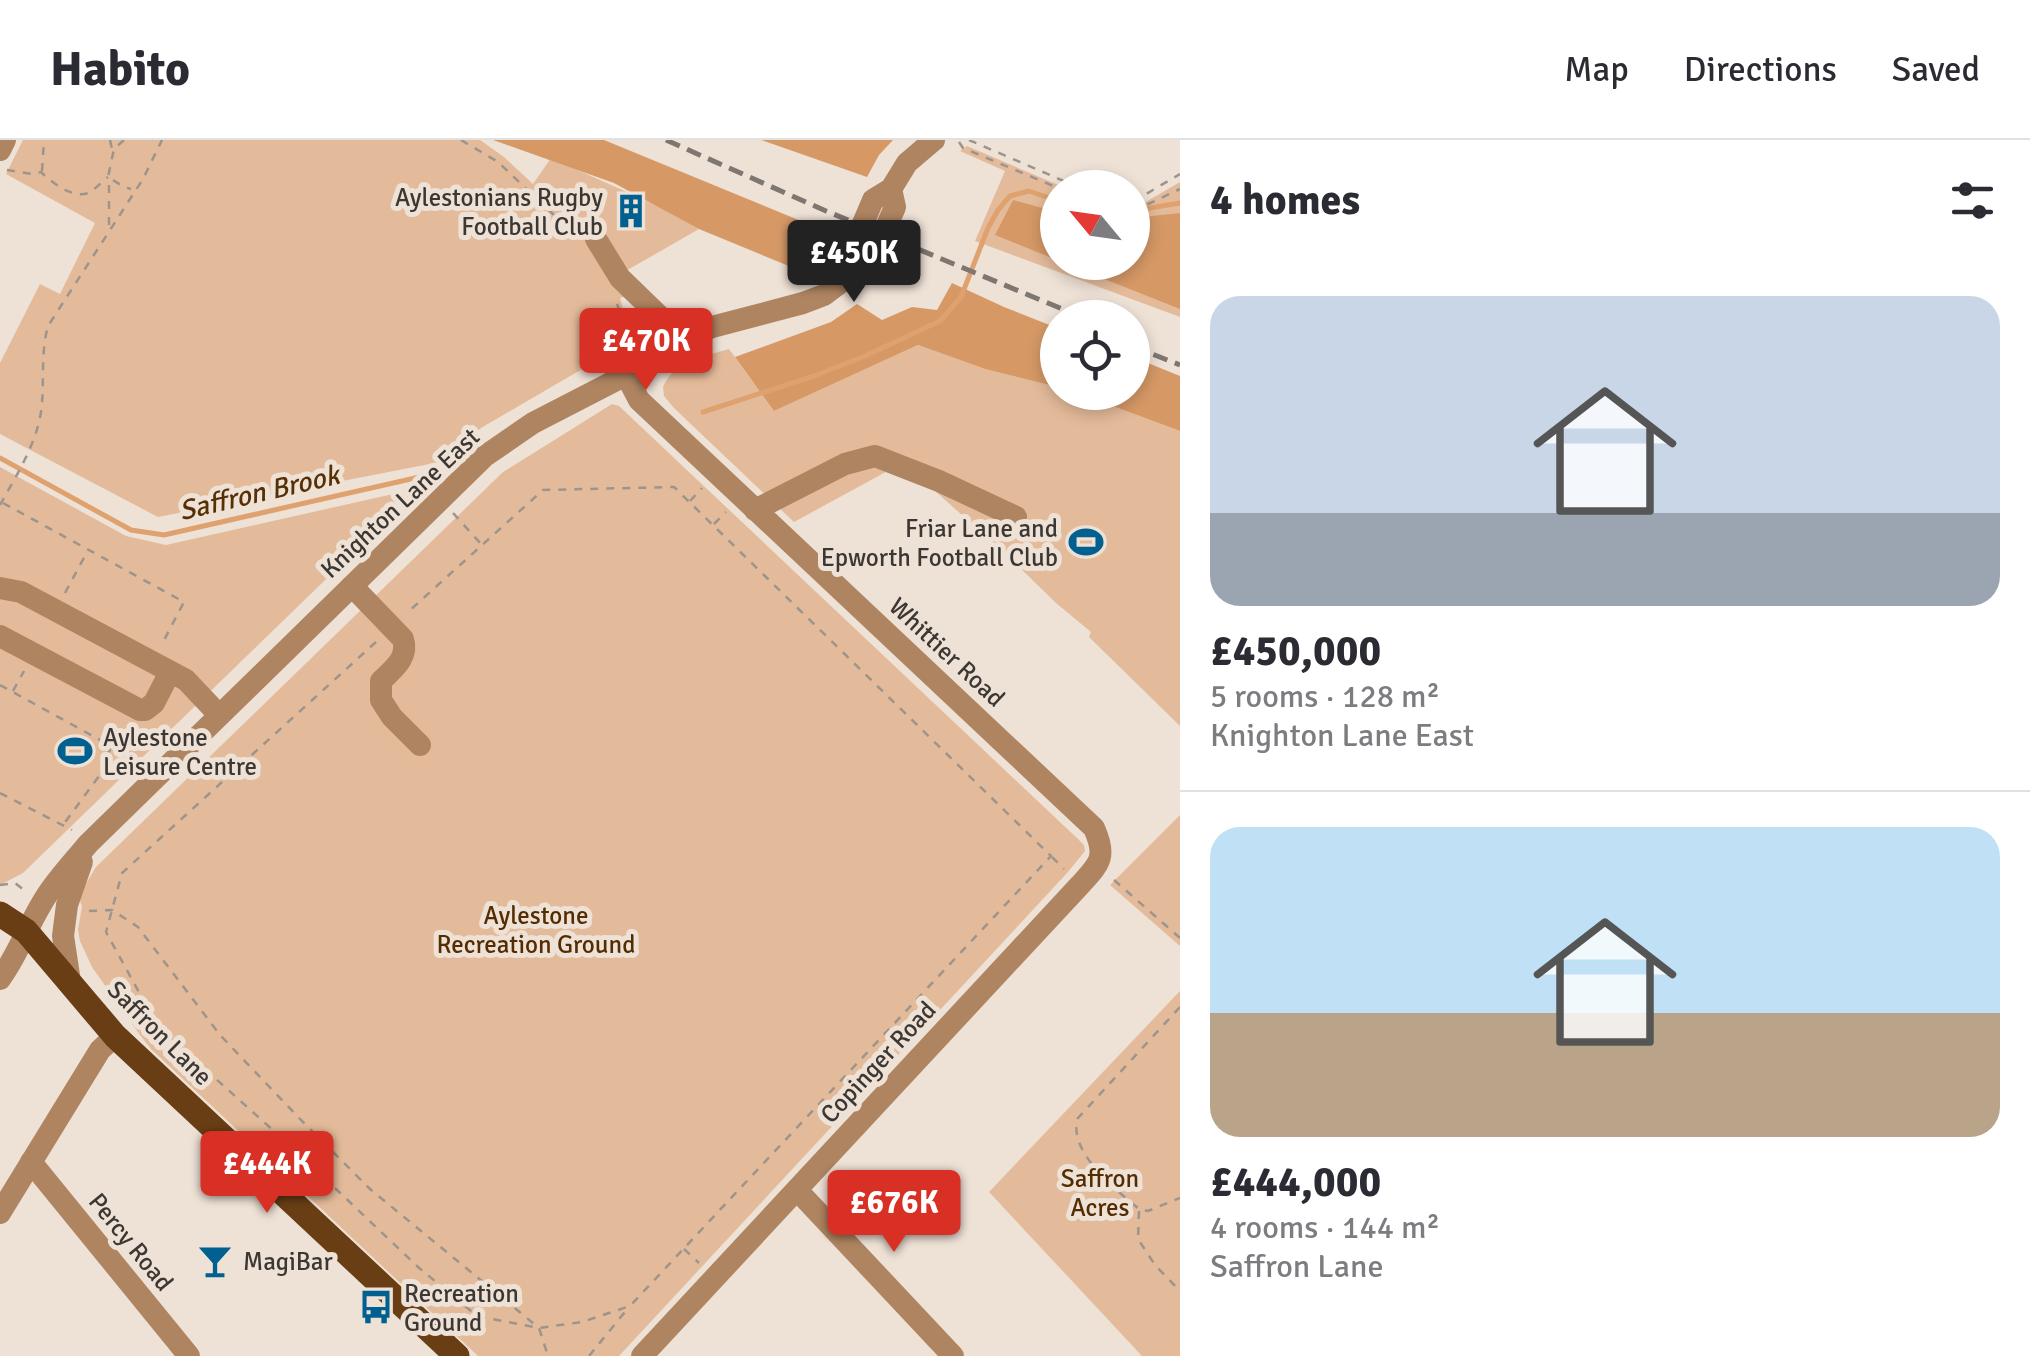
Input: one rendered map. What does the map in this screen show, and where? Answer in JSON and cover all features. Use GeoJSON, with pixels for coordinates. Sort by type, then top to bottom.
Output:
{"type":"FeatureCollection","features":[{"type":"Feature","properties":{"kind":"main road","name":"Saffron Lane"},"geometry":{"type":"LineString","coordinates":[[0,914],[26,931],[115,1036],[457,1356]]}},
{"type":"Feature","properties":{"kind":"street"},"geometry":{"type":"LineString","coordinates":[[0,150],[5,140]]}},
{"type":"Feature","properties":{"kind":"street","name":"Knighton Lane East"},"geometry":{"type":"LineString","coordinates":[[0,979],[80,837],[219,715],[486,456],[676,332],[712,327],[824,295],[844,280],[859,260],[875,253],[894,207],[891,188],[907,163],[934,140]]}},
{"type":"Feature","properties":{"kind":"street"},"geometry":{"type":"LineString","coordinates":[[587,238],[620,278],[676,332]]}},
{"type":"Feature","properties":{"kind":"street","name":"Whittier Road"},"geometry":{"type":"LineString","coordinates":[[616,368],[639,400],[1094,828],[1099,855]]}},
{"type":"Feature","properties":{"kind":"street"},"geometry":{"type":"LineString","coordinates":[[756,510],[844,464],[875,456],[1016,517]]}},
{"type":"Feature","properties":{"kind":"street"},"geometry":{"type":"LineString","coordinates":[[352,586],[403,639],[406,648],[400,662],[381,681],[381,700],[420,745]]}},
{"type":"Feature","properties":{"kind":"street"},"geometry":{"type":"LineString","coordinates":[[0,588],[20,592],[186,680],[219,715]]}},
{"type":"Feature","properties":{"kind":"street"},"geometry":{"type":"LineString","coordinates":[[0,636],[140,710],[154,703],[161,667]]}},
{"type":"Feature","properties":{"kind":"street","name":"Knighton Lane East"},"geometry":{"type":"LineString","coordinates":[[70,982],[63,936],[80,837]]}},
{"type":"Feature","properties":{"kind":"street","name":"Copinger Road"},"geometry":{"type":"LineString","coordinates":[[642,1356],[1099,855]]}},
{"type":"Feature","properties":{"kind":"street"},"geometry":{"type":"LineString","coordinates":[[0,1214],[100,1050],[115,1036]]}},
{"type":"Feature","properties":{"kind":"street","name":"Percy Road"},"geometry":{"type":"LineString","coordinates":[[31,1162],[189,1356]]}},
{"type":"Feature","properties":{"kind":"street"},"geometry":{"type":"LineString","coordinates":[[796,1190],[953,1356]]}},
{"type":"Feature","properties":{"kind":"path"},"geometry":{"type":"LineString","coordinates":[[42,172],[44,140]]}},
{"type":"Feature","properties":{"kind":"path"},"geometry":{"type":"LineString","coordinates":[[109,230],[108,177],[113,151],[110,140]]}},
{"type":"Feature","properties":{"kind":"path"},"geometry":{"type":"LineString","coordinates":[[113,151],[124,140]]}},
{"type":"Feature","properties":{"kind":"path"},"geometry":{"type":"LineString","coordinates":[[161,667],[184,602],[1,503],[23,462],[41,415],[48,326],[143,179],[162,140]]}},
{"type":"Feature","properties":{"kind":"path"},"geometry":{"type":"LineString","coordinates":[[461,140],[498,162],[587,238]]}},
{"type":"Feature","properties":{"kind":"path"},"geometry":{"type":"LineString","coordinates":[[970,140],[1040,171]]}},
{"type":"Feature","properties":{"kind":"path"},"geometry":{"type":"LineString","coordinates":[[959,142],[963,148],[1040,180]]}},
{"type":"Feature","properties":{"kind":"path"},"geometry":{"type":"LineString","coordinates":[[0,166],[21,173],[42,172],[56,184],[81,194],[108,177]]}},
{"type":"Feature","properties":{"kind":"path"},"geometry":{"type":"LineString","coordinates":[[1150,192],[1180,174]]}},
{"type":"Feature","properties":{"kind":"path"},"geometry":{"type":"LineString","coordinates":[[108,177],[134,190]]}},
{"type":"Feature","properties":{"kind":"path"},"geometry":{"type":"LineString","coordinates":[[1150,202],[1180,188]]}},
{"type":"Feature","properties":{"kind":"path"},"geometry":{"type":"LineString","coordinates":[[614,294],[621,314],[616,368]]}},
{"type":"Feature","properties":{"kind":"path"},"geometry":{"type":"LineString","coordinates":[[620,352],[676,332]]}},
{"type":"Feature","properties":{"kind":"path"},"geometry":{"type":"LineString","coordinates":[[403,617],[543,490],[674,487],[1051,856],[630,1306],[589,1356]]}},
{"type":"Feature","properties":{"kind":"path"},"geometry":{"type":"LineString","coordinates":[[447,507],[482,545]]}},
{"type":"Feature","properties":{"kind":"path"},"geometry":{"type":"LineString","coordinates":[[383,636],[122,872],[106,932],[158,1028],[418,1267],[477,1316],[539,1328],[582,1322],[630,1306]]}},
{"type":"Feature","properties":{"kind":"path"},"geometry":{"type":"LineString","coordinates":[[0,685],[111,746],[102,772],[63,825]]}},
{"type":"Feature","properties":{"kind":"path"},"geometry":{"type":"LineString","coordinates":[[0,794],[80,837]]}},
{"type":"Feature","properties":{"kind":"path"},"geometry":{"type":"LineString","coordinates":[[1099,855],[1180,938]]}},
{"type":"Feature","properties":{"kind":"path"},"geometry":{"type":"LineString","coordinates":[[0,885],[18,886]]}},
{"type":"Feature","properties":{"kind":"path"},"geometry":{"type":"LineString","coordinates":[[112,910],[138,926],[232,1050],[370,1190],[539,1328],[548,1356]]}},
{"type":"Feature","properties":{"kind":"path"},"geometry":{"type":"LineString","coordinates":[[1180,1007],[1078,1118],[1075,1127],[1082,1152],[1138,1210],[1148,1211],[1180,1198]]}},
{"type":"Feature","properties":{"kind":"path"},"geometry":{"type":"LineString","coordinates":[[1138,1210],[1138,1240],[1180,1291]]}},
{"type":"Feature","properties":{"kind":"green space"},"geometry":{"type":"Polygon","coordinates":[[[23,140],[480,140],[533,184],[551,158],[678,215],[699,229],[624,272],[629,295],[620,298],[632,340],[481,428],[445,461],[158,517],[0,434],[0,363],[40,284],[60,294],[95,223],[6,174],[23,140]]]}},
{"type":"Feature","properties":{"kind":"green space"},"geometry":{"type":"Polygon","coordinates":[[[967,146],[1040,177],[1040,265],[975,241],[1005,171],[960,151],[967,146]]]}},
{"type":"Feature","properties":{"kind":"green space"},"geometry":{"type":"Polygon","coordinates":[[[1180,182],[1180,317],[1150,306],[1150,300],[1134,300],[1080,280],[1150,280],[1150,200],[1180,182]]]}},
{"type":"Feature","properties":{"kind":"green space","name":"Friar Lane and Epworth Football Club"},"geometry":{"type":"Polygon","coordinates":[[[918,345],[985,369],[1040,383],[1040,410],[1124,410],[1180,431],[1180,726],[1089,637],[1091,632],[924,481],[893,468],[794,522],[674,408],[664,396],[663,387],[682,365],[729,349],[774,411],[918,345]]]}},
{"type":"Feature","properties":{"kind":"green space","name":"Aylestone Recreation Ground"},"geometry":{"type":"Polygon","coordinates":[[[612,404],[619,406],[1079,840],[1085,851],[619,1356],[478,1356],[151,1049],[92,967],[78,930],[80,901],[96,867],[503,472],[612,404]]]}},
{"type":"Feature","properties":{"kind":"green space","name":"Aylestone Leisure Centre"},"geometry":{"type":"Polygon","coordinates":[[[0,467],[126,536],[166,545],[420,488],[23,873],[0,885],[0,467]]]}},
{"type":"Feature","properties":{"kind":"green space"},"geometry":{"type":"Polygon","coordinates":[[[1180,815],[1180,946],[1110,885],[1180,815]]]}},
{"type":"Feature","properties":{"kind":"green space","name":"Saffron Acres"},"geometry":{"type":"Polygon","coordinates":[[[1180,991],[1180,1356],[1142,1356],[989,1192],[1180,991]]]}},
{"type":"Feature","properties":{"kind":"shaded area"},"geometry":{"type":"Polygon","coordinates":[[[493,140],[604,140],[840,237],[813,276],[699,229],[614,183],[493,140]]]}},
{"type":"Feature","properties":{"kind":"shaded area"},"geometry":{"type":"Polygon","coordinates":[[[761,140],[893,140],[867,177],[761,140]]]}},
{"type":"Feature","properties":{"kind":"shaded area"},"geometry":{"type":"Polygon","coordinates":[[[1013,200],[1040,207],[1040,253],[995,235],[1013,200]]]}},
{"type":"Feature","properties":{"kind":"shaded area"},"geometry":{"type":"Polygon","coordinates":[[[1180,213],[1180,309],[1107,280],[1150,280],[1150,216],[1180,213]]]}},
{"type":"Feature","properties":{"kind":"shaded area"},"geometry":{"type":"Polygon","coordinates":[[[952,283],[1040,321],[1040,383],[985,369],[918,345],[774,411],[735,357],[831,322],[857,304],[882,320],[912,307],[937,310],[952,283]]]}},
{"type":"Feature","properties":{"kind":"shaded area"},"geometry":{"type":"Polygon","coordinates":[[[1150,364],[1180,376],[1180,431],[1124,410],[1150,410],[1150,364]]]}},
{"type":"Feature","properties":{"kind":"waterway","name":"Saffron Brook"},"geometry":{"type":"LineString","coordinates":[[703,412],[814,376],[940,321],[961,297],[998,210],[1010,196],[1029,191],[1040,195]]}},
{"type":"Feature","properties":{"kind":"waterway","name":"Saffron Brook"},"geometry":{"type":"LineString","coordinates":[[1150,208],[1180,203]]}},
{"type":"Feature","properties":{"kind":"waterway","name":"Saffron Brook"},"geometry":{"type":"LineString","coordinates":[[0,458],[131,530],[164,535],[424,476]]}},
{"type":"Feature","properties":{"kind":"railway"},"geometry":{"type":"LineString","coordinates":[[666,140],[1041,300]]}},
{"type":"Feature","properties":{"kind":"railway"},"geometry":{"type":"LineString","coordinates":[[1150,353],[1180,365]]}},
{"type":"Feature","properties":{"kind":"place","name":"Aylestonians Rugby Football Club"},"geometry":{"type":"Point","coordinates":[631,211]}},
{"type":"Feature","properties":{"kind":"place","name":"Friar Lane and Epworth Football Club"},"geometry":{"type":"Point","coordinates":[1086,542]}},
{"type":"Feature","properties":{"kind":"place","name":"Aylestone Leisure Centre"},"geometry":{"type":"Point","coordinates":[75,751]}},
{"type":"Feature","properties":{"kind":"place","name":"MagiBar"},"geometry":{"type":"Point","coordinates":[215,1261]}},
{"type":"Feature","properties":{"kind":"place","name":"Recreation Ground"},"geometry":{"type":"Point","coordinates":[376,1307]}}]}
